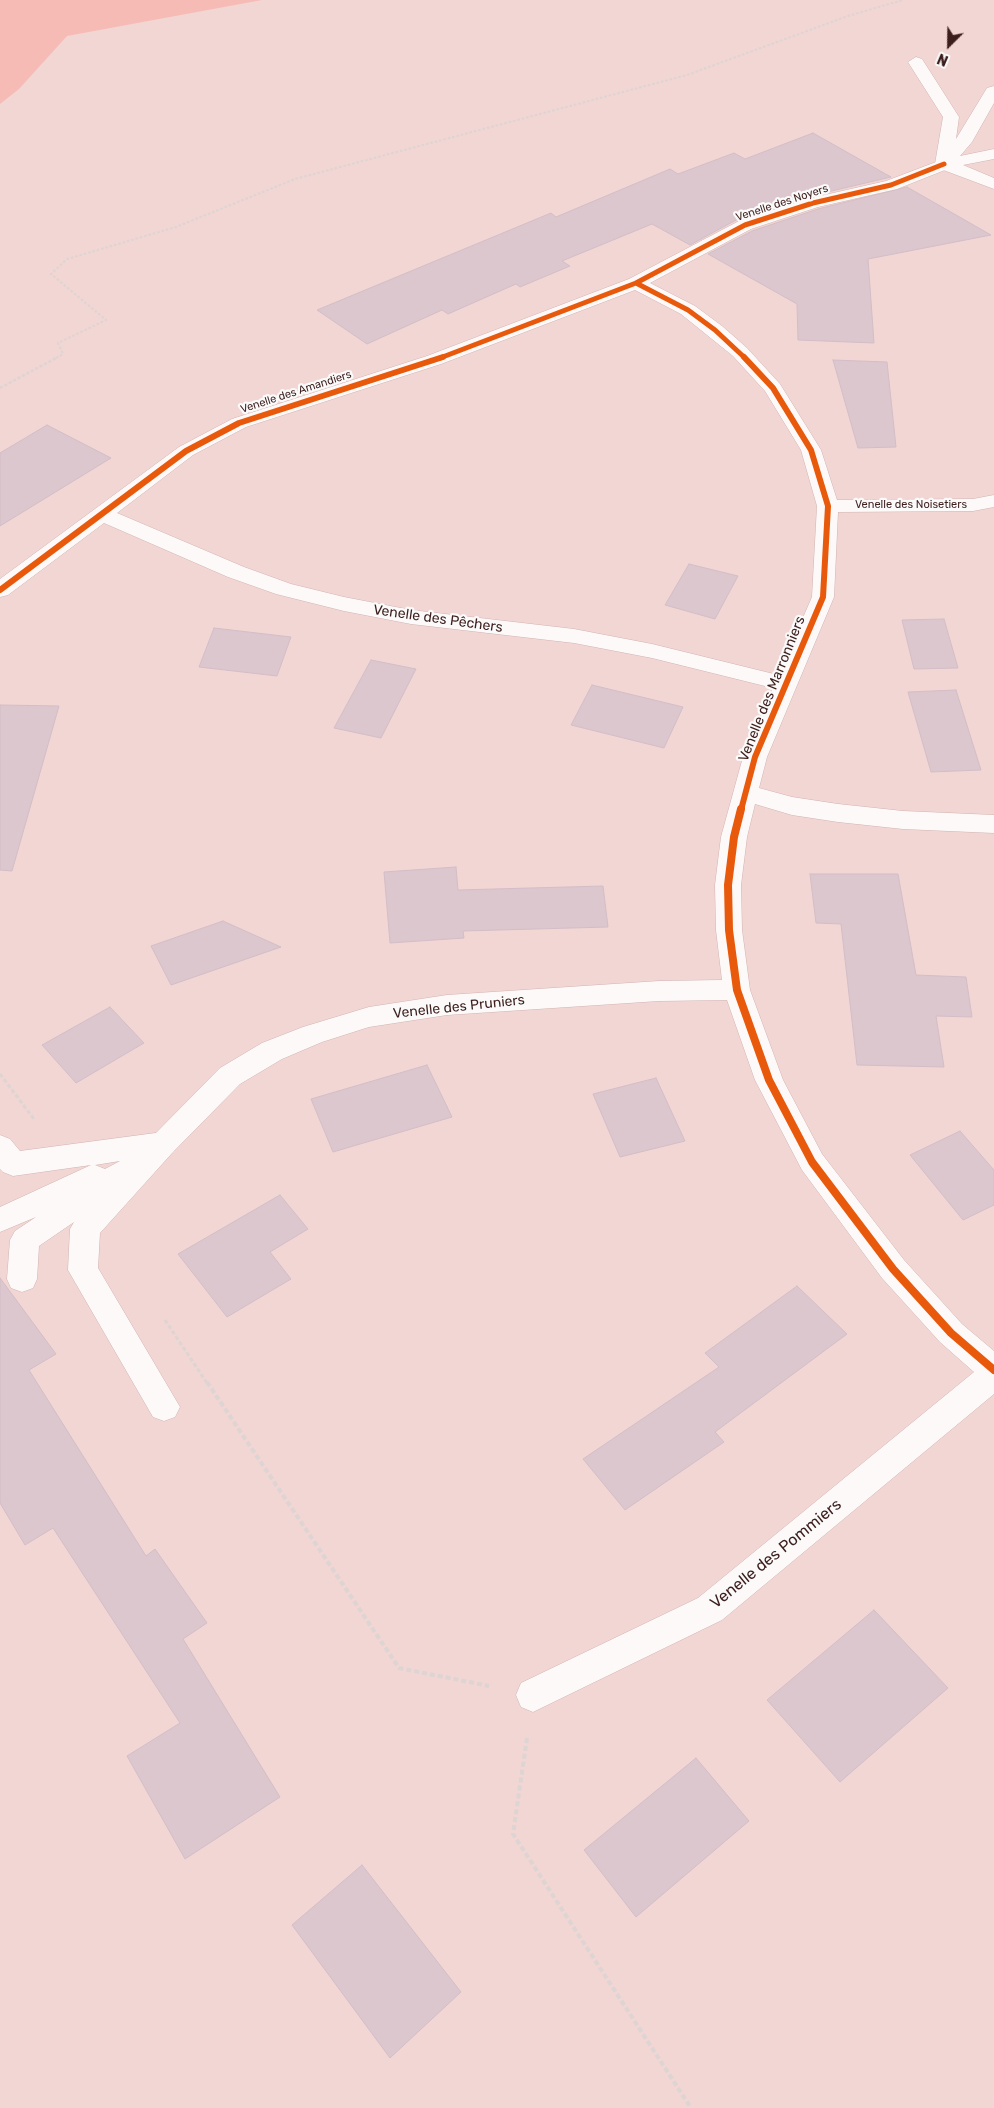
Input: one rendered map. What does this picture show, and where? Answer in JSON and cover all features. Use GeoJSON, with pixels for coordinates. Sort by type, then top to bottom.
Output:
{"type":"FeatureCollection","features":[{"type":"Feature","properties":{"kind":"street"},"geometry":{"type":"LineString","coordinates":[[916,62],[951,116],[944,164]]}},
{"type":"Feature","properties":{"kind":"street"},"geometry":{"type":"LineString","coordinates":[[944,164],[963,142],[993,91]]}},
{"type":"Feature","properties":{"kind":"street","name":"Venelle des Noyers"},"geometry":{"type":"LineString","coordinates":[[636,283],[745,225],[813,203],[891,185],[944,164],[994,154]]}},
{"type":"Feature","properties":{"kind":"street"},"geometry":{"type":"LineString","coordinates":[[944,164],[994,169]]}},
{"type":"Feature","properties":{"kind":"street"},"geometry":{"type":"LineString","coordinates":[[944,164],[994,184]]}},
{"type":"Feature","properties":{"kind":"street","name":"Venelle des Marronniers"},"geometry":{"type":"LineString","coordinates":[[636,283],[688,310],[708,325],[740,352],[773,388],[811,450],[828,506],[823,597],[755,757],[734,837],[728,885],[729,930],[737,990],[769,1080],[812,1162],[893,1269],[951,1333],[994,1370]]}},
{"type":"Feature","properties":{"kind":"street","name":"Venelle des Amandiers"},"geometry":{"type":"LineString","coordinates":[[0,590],[186,451],[238,423],[442,357],[636,283]]}},
{"type":"Feature","properties":{"kind":"street","name":"Venelle des Noisetiers"},"geometry":{"type":"LineString","coordinates":[[828,506],[972,505],[994,501]]}},
{"type":"Feature","properties":{"kind":"street","name":"Venelle des Pêchers"},"geometry":{"type":"LineString","coordinates":[[101,514],[236,572],[293,592],[412,617],[574,636],[652,651],[786,684]]}},
{"type":"Feature","properties":{"kind":"street"},"geometry":{"type":"LineString","coordinates":[[746,792],[792,806],[838,813],[903,820],[994,824]]}},
{"type":"Feature","properties":{"kind":"street","name":"Venelle des Pruniers"},"geometry":{"type":"LineString","coordinates":[[163,1144],[230,1076],[272,1051],[313,1034],[369,1017],[448,1005],[659,992],[737,990]]}},
{"type":"Feature","properties":{"kind":"street"},"geometry":{"type":"LineString","coordinates":[[0,1147],[14,1164],[163,1144]]}},
{"type":"Feature","properties":{"kind":"street"},"geometry":{"type":"LineString","coordinates":[[0,1220],[163,1144]]}},
{"type":"Feature","properties":{"kind":"street"},"geometry":{"type":"LineString","coordinates":[[22,1279],[25,1240],[163,1144]]}},
{"type":"Feature","properties":{"kind":"street"},"geometry":{"type":"LineString","coordinates":[[163,1144],[85,1229],[83,1270],[164,1407]]}},
{"type":"Feature","properties":{"kind":"street","name":"Venelle des Pommiers"},"geometry":{"type":"LineString","coordinates":[[533,1695],[710,1609],[994,1375]]}},
{"type":"Feature","properties":{"kind":"path"},"geometry":{"type":"LineString","coordinates":[[0,388],[63,354],[58,343],[106,320],[51,274],[67,259],[176,227],[295,179],[687,75],[848,16],[903,0]]}},
{"type":"Feature","properties":{"kind":"path"},"geometry":{"type":"LineString","coordinates":[[0,1074],[35,1121]]}},
{"type":"Feature","properties":{"kind":"path"},"geometry":{"type":"LineString","coordinates":[[161,1313],[399,1668],[533,1695],[513,1834],[691,2108]]}},
{"type":"Feature","properties":{"kind":"shaded area"},"geometry":{"type":"Polygon","coordinates":[[[0,0],[262,0],[67,36],[19,89],[0,104],[0,0]]]}},
{"type":"Feature","properties":{"kind":"building"},"geometry":{"type":"Polygon","coordinates":[[[813,133],[891,177],[806,197],[738,219],[690,245],[652,224],[562,261],[570,266],[520,287],[516,284],[448,314],[442,310],[367,344],[317,310],[551,213],[556,217],[670,169],[678,174],[734,153],[745,159],[813,133]]]}},
{"type":"Feature","properties":{"kind":"building"},"geometry":{"type":"Polygon","coordinates":[[[907,187],[991,235],[868,259],[874,343],[798,340],[797,304],[708,254],[752,231],[818,209],[907,187]]]}},
{"type":"Feature","properties":{"kind":"building"},"geometry":{"type":"Polygon","coordinates":[[[833,360],[887,362],[896,447],[858,448],[833,360]]]}},
{"type":"Feature","properties":{"kind":"building"},"geometry":{"type":"Polygon","coordinates":[[[47,425],[111,458],[0,526],[0,453],[47,425]]]}},
{"type":"Feature","properties":{"kind":"building"},"geometry":{"type":"Polygon","coordinates":[[[689,564],[738,576],[715,619],[665,605],[689,564]]]}},
{"type":"Feature","properties":{"kind":"building"},"geometry":{"type":"Polygon","coordinates":[[[944,619],[958,668],[914,669],[902,620],[944,619]]]}},
{"type":"Feature","properties":{"kind":"building"},"geometry":{"type":"Polygon","coordinates":[[[214,628],[291,637],[277,676],[199,667],[214,628]]]}},
{"type":"Feature","properties":{"kind":"building"},"geometry":{"type":"Polygon","coordinates":[[[371,660],[416,669],[381,738],[334,728],[371,660]]]}},
{"type":"Feature","properties":{"kind":"building"},"geometry":{"type":"Polygon","coordinates":[[[592,685],[683,707],[664,748],[571,725],[592,685]]]}},
{"type":"Feature","properties":{"kind":"building"},"geometry":{"type":"Polygon","coordinates":[[[956,690],[981,770],[931,772],[908,692],[956,690]]]}},
{"type":"Feature","properties":{"kind":"building"},"geometry":{"type":"Polygon","coordinates":[[[0,705],[59,706],[12,871],[0,870],[0,705]]]}},
{"type":"Feature","properties":{"kind":"building"},"geometry":{"type":"Polygon","coordinates":[[[456,867],[458,890],[603,886],[608,927],[463,931],[464,938],[390,943],[384,872],[456,867]]]}},
{"type":"Feature","properties":{"kind":"building"},"geometry":{"type":"Polygon","coordinates":[[[810,874],[898,874],[916,975],[966,977],[972,1017],[936,1016],[944,1067],[857,1065],[841,924],[816,923],[810,874]]]}},
{"type":"Feature","properties":{"kind":"building"},"geometry":{"type":"Polygon","coordinates":[[[223,921],[281,947],[171,985],[151,946],[223,921]]]}},
{"type":"Feature","properties":{"kind":"building"},"geometry":{"type":"Polygon","coordinates":[[[110,1007],[144,1043],[76,1083],[42,1045],[110,1007]]]}},
{"type":"Feature","properties":{"kind":"building"},"geometry":{"type":"Polygon","coordinates":[[[427,1065],[452,1117],[333,1152],[311,1099],[427,1065]]]}},
{"type":"Feature","properties":{"kind":"building"},"geometry":{"type":"Polygon","coordinates":[[[656,1078],[685,1141],[620,1157],[593,1094],[656,1078]]]}},
{"type":"Feature","properties":{"kind":"building"},"geometry":{"type":"Polygon","coordinates":[[[960,1131],[994,1170],[994,1205],[963,1220],[910,1155],[960,1131]]]}},
{"type":"Feature","properties":{"kind":"building"},"geometry":{"type":"Polygon","coordinates":[[[280,1195],[308,1229],[270,1252],[291,1279],[227,1317],[178,1254],[280,1195]]]}},
{"type":"Feature","properties":{"kind":"building"},"geometry":{"type":"Polygon","coordinates":[[[0,1278],[56,1354],[29,1370],[146,1556],[155,1549],[207,1623],[183,1639],[280,1797],[185,1859],[127,1756],[180,1723],[53,1528],[25,1545],[0,1503],[0,1278]]]}},
{"type":"Feature","properties":{"kind":"building"},"geometry":{"type":"Polygon","coordinates":[[[797,1286],[847,1334],[715,1432],[724,1442],[625,1510],[583,1459],[719,1367],[705,1353],[797,1286]]]}},
{"type":"Feature","properties":{"kind":"building"},"geometry":{"type":"Polygon","coordinates":[[[874,1610],[948,1688],[840,1782],[767,1700],[874,1610]]]}},
{"type":"Feature","properties":{"kind":"building"},"geometry":{"type":"Polygon","coordinates":[[[696,1758],[749,1821],[636,1917],[584,1850],[696,1758]]]}},
{"type":"Feature","properties":{"kind":"building"},"geometry":{"type":"Polygon","coordinates":[[[362,1865],[461,1992],[390,2058],[292,1925],[362,1865]]]}},
{"type":"Feature","properties":{"kind":"cycle path"},"geometry":{"type":"LineString","coordinates":[[0,590],[186,451],[239,423],[434,360],[636,283],[745,225],[813,203],[891,185],[944,164]]}},
{"type":"Feature","properties":{"kind":"cycle path"},"geometry":{"type":"LineString","coordinates":[[636,283],[688,310],[715,330],[740,352],[773,388],[811,450],[828,506],[823,597],[755,757],[734,837],[728,885],[729,930],[737,990],[769,1080],[812,1162],[893,1269],[951,1333],[994,1370]]}}]}
